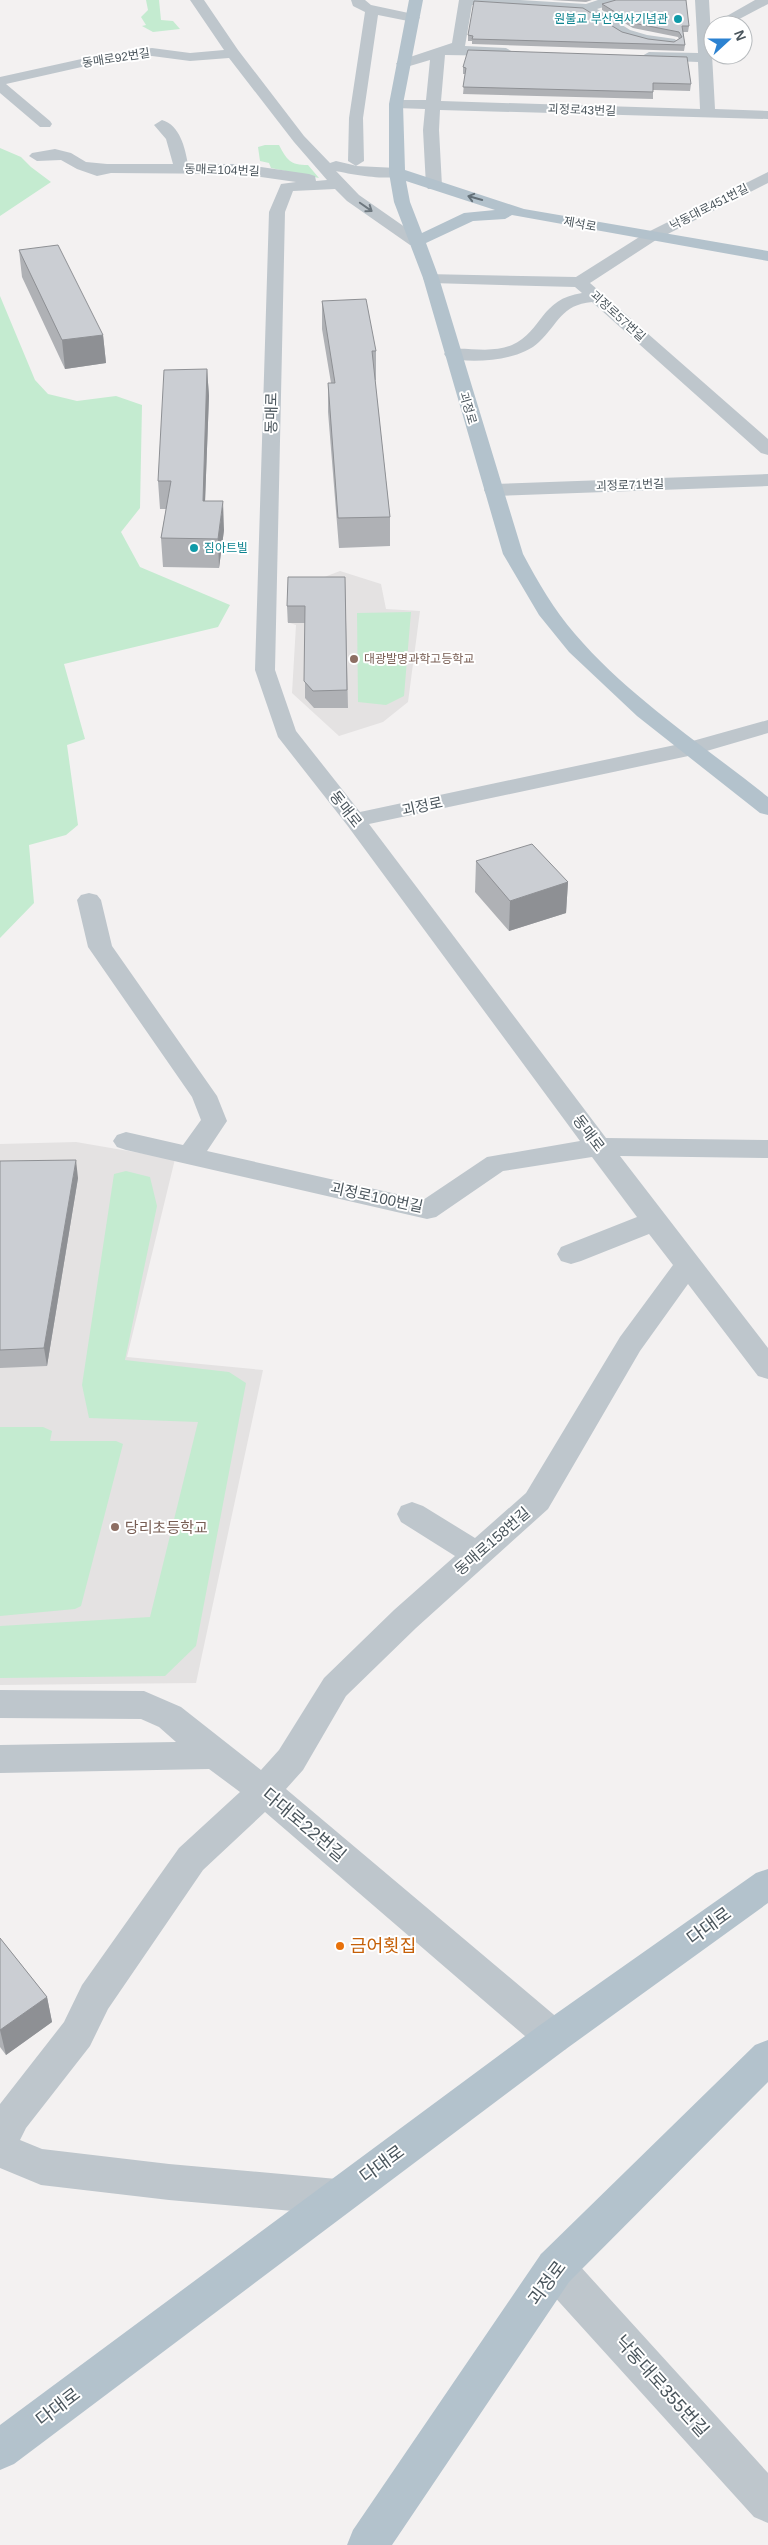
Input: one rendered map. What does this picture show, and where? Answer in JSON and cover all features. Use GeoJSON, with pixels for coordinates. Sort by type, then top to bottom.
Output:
{"type":"FeatureCollection","features":[{"type":"Feature","properties":{"kind":"main road","name":"괴정로"},"geometry":{"type":"LineString","coordinates":[[415,9],[396,104],[396,173],[402,202],[431,278],[492,490],[513,554],[536,596],[575,647],[623,692],[768,808]]}},
{"type":"Feature","properties":{"kind":"main road","name":"제석로"},"geometry":{"type":"LineString","coordinates":[[396,173],[521,213],[650,237],[768,256]]}},
{"type":"Feature","properties":{"kind":"main road"},"geometry":{"type":"LineString","coordinates":[[416,242],[470,216],[521,213]]}},
{"type":"Feature","properties":{"kind":"main road","name":"다대로"},"geometry":{"type":"LineString","coordinates":[[0,2450],[336,2197],[554,2037],[768,1884]]}},
{"type":"Feature","properties":{"kind":"main road","name":"괴정로"},"geometry":{"type":"LineString","coordinates":[[368,2545],[555,2268],[768,2056]]}},
{"type":"Feature","properties":{"kind":"street"},"geometry":{"type":"LineString","coordinates":[[197,0],[233,52],[299,138],[320,160],[337,183],[352,198],[416,242]]}},
{"type":"Feature","properties":{"kind":"street"},"geometry":{"type":"LineString","coordinates":[[358,0],[358,3],[372,9],[415,9]]}},
{"type":"Feature","properties":{"kind":"street"},"geometry":{"type":"LineString","coordinates":[[403,64],[459,45],[466,1],[587,8],[612,0]]}},
{"type":"Feature","properties":{"kind":"street"},"geometry":{"type":"LineString","coordinates":[[702,0],[704,15]]}},
{"type":"Feature","properties":{"kind":"street"},"geometry":{"type":"LineString","coordinates":[[736,15],[765,0]]}},
{"type":"Feature","properties":{"kind":"street"},"geometry":{"type":"LineString","coordinates":[[587,8],[613,28],[644,39],[703,41]]}},
{"type":"Feature","properties":{"kind":"street"},"geometry":{"type":"LineString","coordinates":[[356,161],[356,118],[372,9]]}},
{"type":"Feature","properties":{"kind":"street"},"geometry":{"type":"LineString","coordinates":[[753,18],[759,18]]}},
{"type":"Feature","properties":{"kind":"street"},"geometry":{"type":"LineString","coordinates":[[638,56],[703,42]]}},
{"type":"Feature","properties":{"kind":"street"},"geometry":{"type":"LineString","coordinates":[[442,51],[522,52]]}},
{"type":"Feature","properties":{"kind":"street"},"geometry":{"type":"LineString","coordinates":[[434,186],[432,130],[442,51]]}},
{"type":"Feature","properties":{"kind":"street","name":"동매로92번길"},"geometry":{"type":"LineString","coordinates":[[0,81],[95,60],[152,52],[190,57],[233,52]]}},
{"type":"Feature","properties":{"kind":"street"},"geometry":{"type":"LineString","coordinates":[[707,65],[708,113]]}},
{"type":"Feature","properties":{"kind":"street"},"geometry":{"type":"LineString","coordinates":[[0,86],[45,124]]}},
{"type":"Feature","properties":{"kind":"street","name":"괴정로43번길"},"geometry":{"type":"LineString","coordinates":[[396,104],[768,115]]}},
{"type":"Feature","properties":{"kind":"street"},"geometry":{"type":"LineString","coordinates":[[162,124],[169,130],[173,138],[181,168]]}},
{"type":"Feature","properties":{"kind":"street","name":"동매로104번길"},"geometry":{"type":"LineString","coordinates":[[37,156],[54,154],[66,156],[82,166],[102,170],[242,169],[337,183]]}},
{"type":"Feature","properties":{"kind":"street"},"geometry":{"type":"LineString","coordinates":[[320,160],[353,170],[396,173]]}},
{"type":"Feature","properties":{"kind":"street","name":"낙동대로451번길"},"geometry":{"type":"LineString","coordinates":[[579,282],[650,237],[768,177]]}},
{"type":"Feature","properties":{"kind":"street","name":"동매로"},"geometry":{"type":"LineString","coordinates":[[337,183],[287,187],[277,212],[265,670],[286,732],[355,820],[654,1221],[768,1368]]}},
{"type":"Feature","properties":{"kind":"street","name":"괴정로57번길"},"geometry":{"type":"LineString","coordinates":[[431,278],[579,282],[768,449]]}},
{"type":"Feature","properties":{"kind":"street"},"geometry":{"type":"LineString","coordinates":[[453,354],[517,349],[531,340],[558,309],[567,302],[595,297]]}},
{"type":"Feature","properties":{"kind":"street","name":"괴정로71번길"},"geometry":{"type":"LineString","coordinates":[[492,490],[768,480]]}},
{"type":"Feature","properties":{"kind":"street"},"geometry":{"type":"LineString","coordinates":[[694,748],[768,726]]}},
{"type":"Feature","properties":{"kind":"street","name":"괴정로"},"geometry":{"type":"LineString","coordinates":[[355,820],[694,748]]}},
{"type":"Feature","properties":{"kind":"street"},"geometry":{"type":"LineString","coordinates":[[89,900],[100,947],[204,1096],[214,1121],[190,1155]]}},
{"type":"Feature","properties":{"kind":"street","name":"괴정로100번길"},"geometry":{"type":"LineString","coordinates":[[126,1141],[427,1210],[496,1163],[600,1147],[768,1149]]}},
{"type":"Feature","properties":{"kind":"street"},"geometry":{"type":"LineString","coordinates":[[571,1254],[654,1221]]}},
{"type":"Feature","properties":{"kind":"street","name":"동매로158번길"},"geometry":{"type":"LineString","coordinates":[[0,2140],[13,2116],[77,2034],[95,1997],[191,1859],[264,1790],[291,1760],[335,1687],[405,1619],[537,1501],[630,1344],[688,1264]]}},
{"type":"Feature","properties":{"kind":"street"},"geometry":{"type":"LineString","coordinates":[[412,1514],[477,1554]]}},
{"type":"Feature","properties":{"kind":"street","name":"다대로22번길"},"geometry":{"type":"LineString","coordinates":[[0,1704],[144,1706],[170,1717],[216,1755],[264,1790],[554,2037]]}},
{"type":"Feature","properties":{"kind":"street"},"geometry":{"type":"LineString","coordinates":[[0,1760],[216,1755]]}},
{"type":"Feature","properties":{"kind":"street"},"geometry":{"type":"LineString","coordinates":[[0,2147],[4,2151],[41,2167],[336,2197]]}},
{"type":"Feature","properties":{"kind":"street","name":"낙동대로355번길"},"geometry":{"type":"LineString","coordinates":[[555,2268],[768,2503]]}},
{"type":"Feature","properties":{"kind":"shaded area","name":"대광발명과학고등학교"},"geometry":{"type":"Polygon","coordinates":[[[340,571],[381,584],[386,609],[420,611],[408,702],[383,722],[339,736],[292,693],[296,625],[287,622],[288,591],[340,571]]]}},
{"type":"Feature","properties":{"kind":"shaded area","name":"당리초등학교"},"geometry":{"type":"Polygon","coordinates":[[[76,1142],[175,1159],[127,1357],[263,1370],[196,1683],[0,1685],[0,1144],[76,1142]]]}},
{"type":"Feature","properties":{"kind":"green space"},"geometry":{"type":"Polygon","coordinates":[[[146,0],[159,0],[161,20],[173,21],[180,29],[153,32],[142,26],[146,25],[141,17],[148,10],[146,0]]]}},
{"type":"Feature","properties":{"kind":"green space"},"geometry":{"type":"Polygon","coordinates":[[[279,145],[290,161],[308,165],[319,178],[271,168],[269,163],[260,161],[258,147],[279,145]]]}},
{"type":"Feature","properties":{"kind":"green space"},"geometry":{"type":"Polygon","coordinates":[[[0,148],[21,157],[51,182],[0,216],[0,148]]]}},
{"type":"Feature","properties":{"kind":"green space"},"geometry":{"type":"Polygon","coordinates":[[[0,296],[35,380],[48,394],[77,401],[116,396],[142,405],[140,508],[121,532],[140,567],[230,605],[218,627],[64,664],[85,739],[67,745],[78,825],[66,835],[29,845],[34,903],[0,938],[0,296]]]}},
{"type":"Feature","properties":{"kind":"green space"},"geometry":{"type":"Polygon","coordinates":[[[411,612],[404,696],[386,705],[358,702],[357,613],[411,612]]]}},
{"type":"Feature","properties":{"kind":"green space"},"geometry":{"type":"Polygon","coordinates":[[[126,1171],[150,1177],[157,1206],[125,1360],[229,1372],[246,1383],[196,1646],[165,1676],[0,1678],[0,1626],[150,1617],[198,1422],[89,1418],[82,1385],[114,1174],[126,1171]]]}},
{"type":"Feature","properties":{"kind":"green space"},"geometry":{"type":"Polygon","coordinates":[[[0,1427],[43,1427],[52,1431],[50,1441],[116,1441],[123,1444],[81,1606],[75,1609],[0,1616],[0,1427]]]}},
{"type":"Feature","properties":{"kind":"building"},"geometry":{"type":"Polygon","coordinates":[[[616,0],[686,0],[689,26],[682,26],[685,45],[472,39],[473,36],[468,35],[474,1],[583,8],[622,32],[648,39],[674,42],[682,37],[679,32],[633,23],[602,4],[616,0]]]}},
{"type":"Feature","properties":{"kind":"building"},"geometry":{"type":"Polygon","coordinates":[[[468,50],[687,57],[691,84],[653,83],[653,92],[463,87],[466,68],[463,67],[468,50]]]}},
{"type":"Feature","properties":{"kind":"building"},"geometry":{"type":"Polygon","coordinates":[[[58,245],[103,335],[62,340],[19,250],[58,245]]]}},
{"type":"Feature","properties":{"kind":"building"},"geometry":{"type":"Polygon","coordinates":[[[366,299],[376,351],[372,351],[390,517],[338,518],[328,383],[335,383],[322,301],[366,299]]]}},
{"type":"Feature","properties":{"kind":"building"},"geometry":{"type":"Polygon","coordinates":[[[207,369],[203,501],[223,501],[218,539],[161,538],[171,481],[158,481],[164,370],[207,369]]]}},
{"type":"Feature","properties":{"kind":"building"},"geometry":{"type":"Polygon","coordinates":[[[288,577],[345,577],[347,690],[313,691],[304,681],[305,606],[287,606],[288,577]]]}},
{"type":"Feature","properties":{"kind":"building"},"geometry":{"type":"Polygon","coordinates":[[[532,844],[568,882],[510,901],[476,861],[532,844]]]}},
{"type":"Feature","properties":{"kind":"building"},"geometry":{"type":"Polygon","coordinates":[[[76,1160],[44,1348],[0,1350],[0,1161],[76,1160]]]}},
{"type":"Feature","properties":{"kind":"building"},"geometry":{"type":"Polygon","coordinates":[[[0,1938],[47,1997],[0,2030],[0,1938]]]}},
{"type":"Feature","properties":{"kind":"place","name":"원불교 부산역사기념관"},"geometry":{"type":"Point","coordinates":[678,19]}},
{"type":"Feature","properties":{"kind":"place","name":"짐아트빌"},"geometry":{"type":"Point","coordinates":[194,548]}},
{"type":"Feature","properties":{"kind":"place","name":"대광발명과학고등학교"},"geometry":{"type":"Point","coordinates":[354,659]}},
{"type":"Feature","properties":{"kind":"place","name":"당리초등학교"},"geometry":{"type":"Point","coordinates":[115,1527]}},
{"type":"Feature","properties":{"kind":"place","name":"금어횟집"},"geometry":{"type":"Point","coordinates":[340,1946]}}]}
